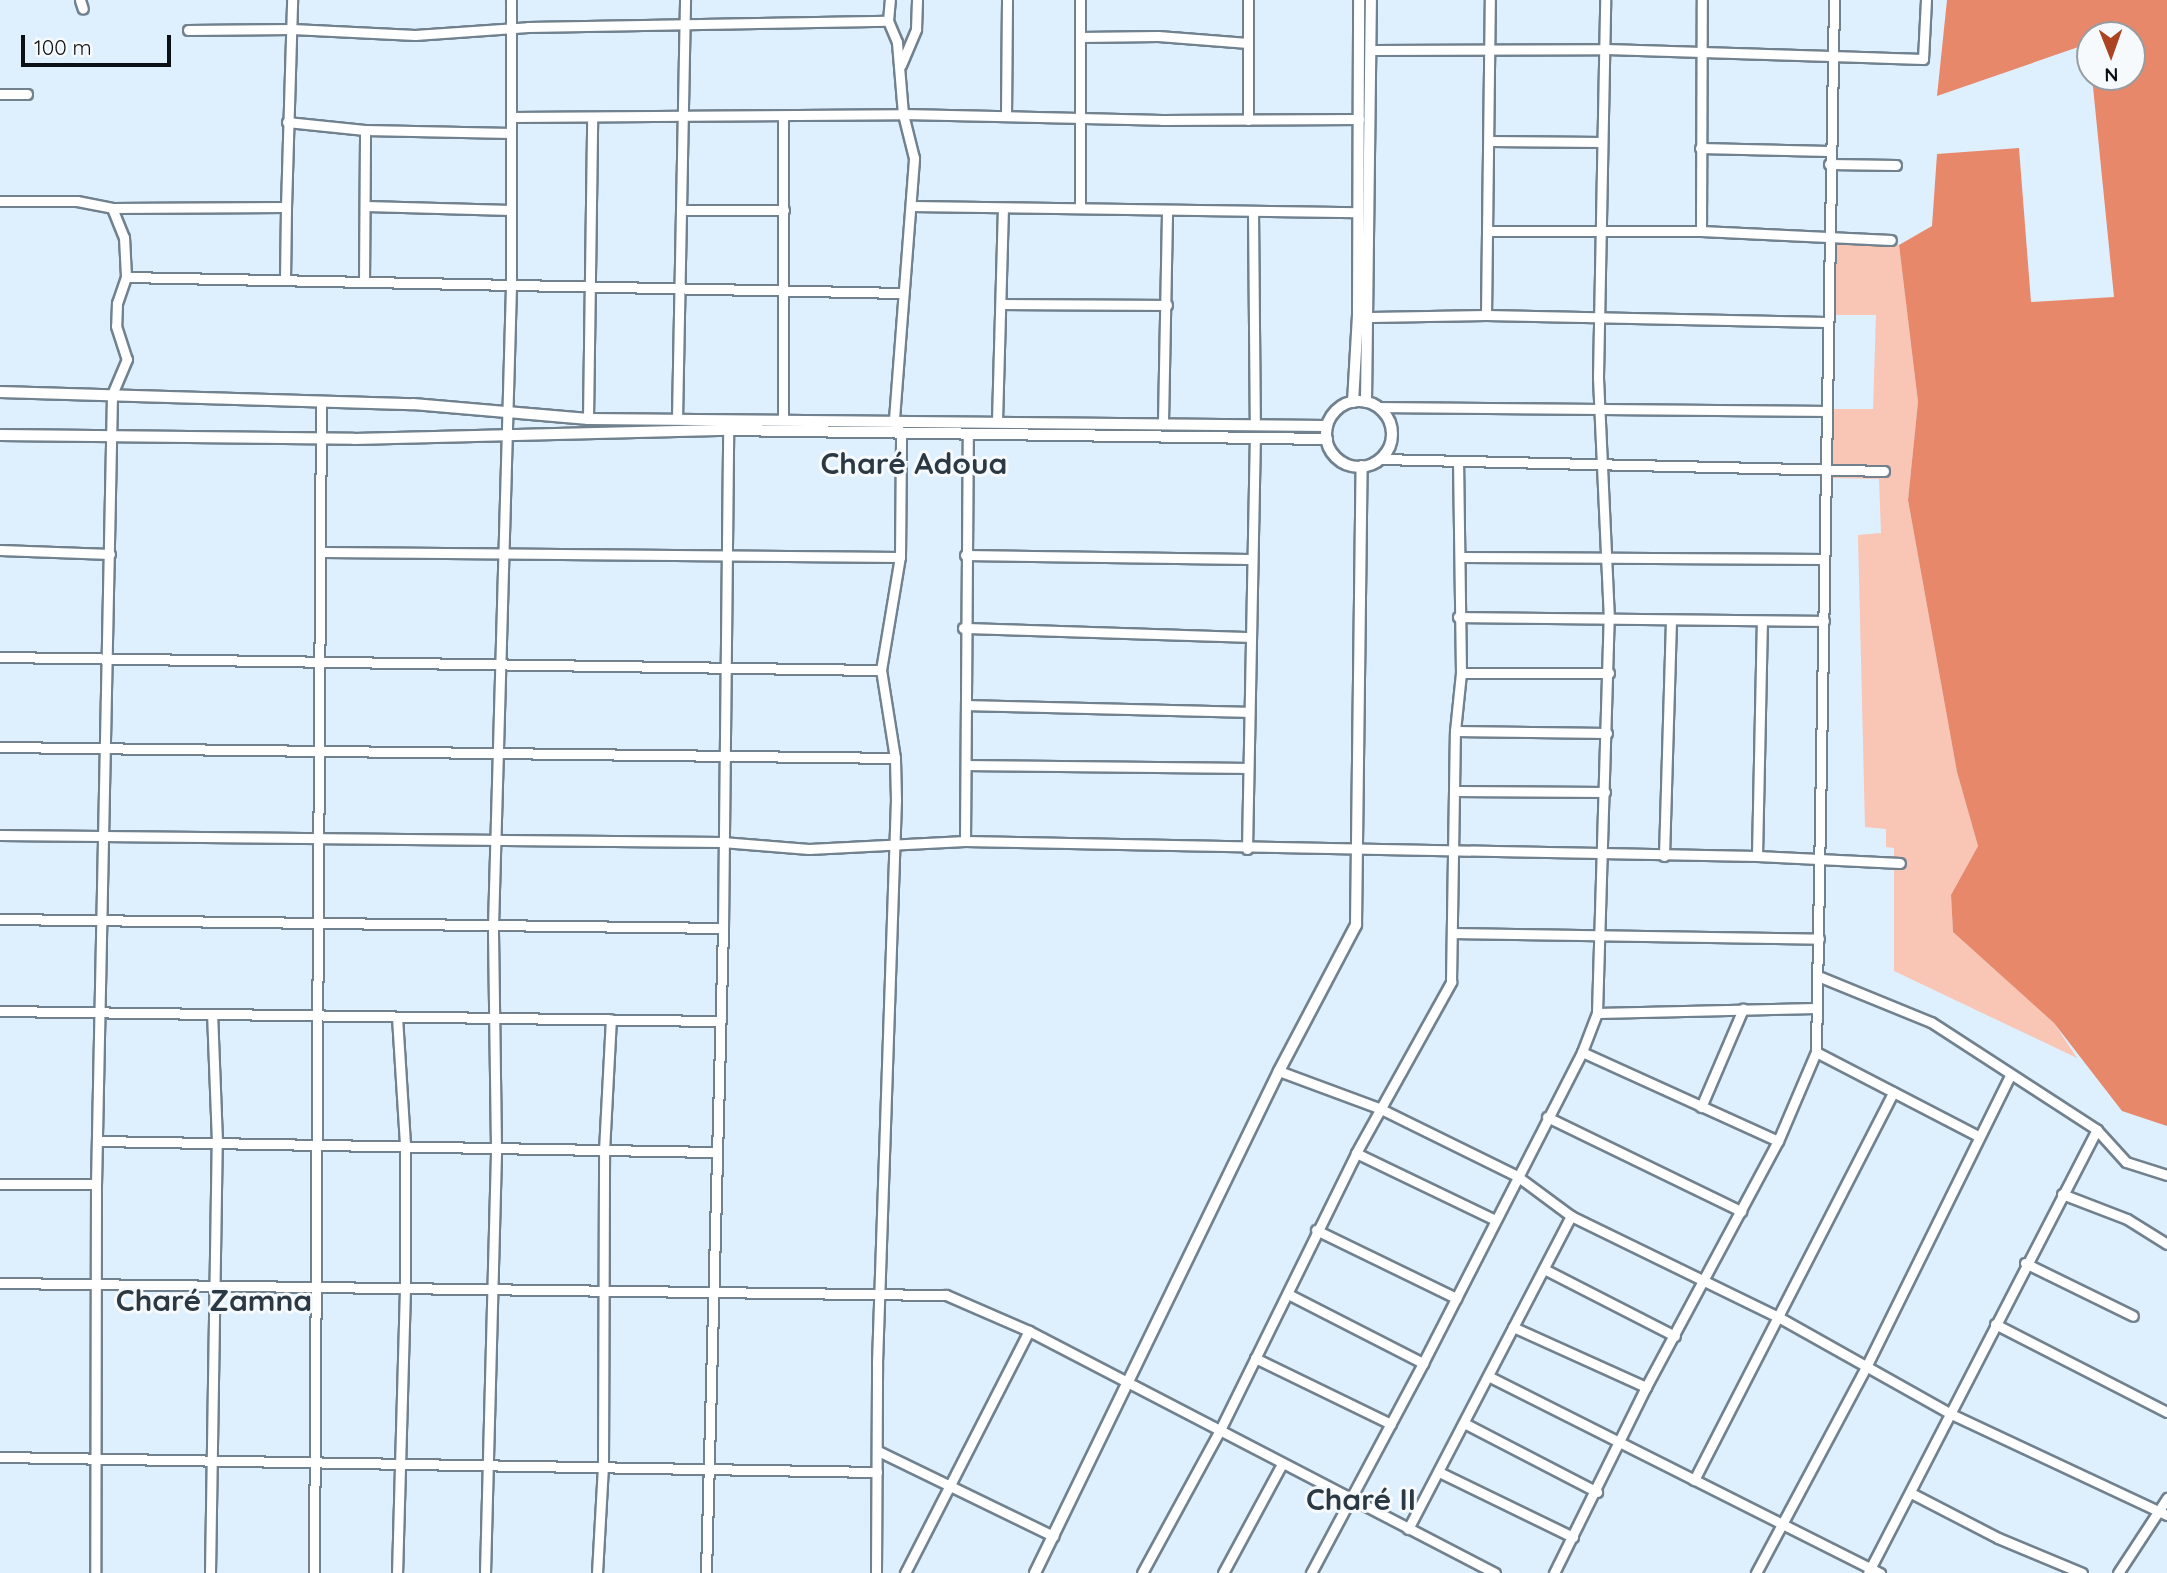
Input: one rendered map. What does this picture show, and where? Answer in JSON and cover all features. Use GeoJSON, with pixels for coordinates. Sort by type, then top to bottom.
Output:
{"type":"FeatureCollection","features":[{"type":"Feature","properties":{"kind":"street"},"geometry":{"type":"LineString","coordinates":[[285,280],[292,0]]}},
{"type":"Feature","properties":{"kind":"street"},"geometry":{"type":"LineString","coordinates":[[485,1573],[496,1147],[493,926],[497,841],[501,554],[511,285],[511,0]]}},
{"type":"Feature","properties":{"kind":"street"},"geometry":{"type":"LineString","coordinates":[[677,419],[685,0]]}},
{"type":"Feature","properties":{"kind":"street"},"geometry":{"type":"LineString","coordinates":[[876,1573],[879,1297],[895,758],[881,670],[900,557],[901,433],[894,419],[901,293],[914,158],[903,114],[901,65],[888,21],[890,0]]}},
{"type":"Feature","properties":{"kind":"street"},"geometry":{"type":"LineString","coordinates":[[901,65],[916,29],[917,0]]}},
{"type":"Feature","properties":{"kind":"street"},"geometry":{"type":"LineString","coordinates":[[1006,0],[1006,116]]}},
{"type":"Feature","properties":{"kind":"street"},"geometry":{"type":"LineString","coordinates":[[1080,0],[1080,207]]}},
{"type":"Feature","properties":{"kind":"street"},"geometry":{"type":"LineString","coordinates":[[1248,0],[1248,120]]}},
{"type":"Feature","properties":{"kind":"street"},"geometry":{"type":"LineString","coordinates":[[1353,402],[1358,212],[1359,0]]}},
{"type":"Feature","properties":{"kind":"street"},"geometry":{"type":"LineString","coordinates":[[1366,402],[1370,317],[1371,0]]}},
{"type":"Feature","properties":{"kind":"street"},"geometry":{"type":"LineString","coordinates":[[1486,315],[1490,0]]}},
{"type":"Feature","properties":{"kind":"street"},"geometry":{"type":"LineString","coordinates":[[1324,1573],[1313,1570],[1423,1363],[1582,1052],[1597,1013],[1604,855],[1610,557],[1600,409],[1600,230],[1605,0]]}},
{"type":"Feature","properties":{"kind":"street"},"geometry":{"type":"LineString","coordinates":[[1701,231],[1702,0]]}},
{"type":"Feature","properties":{"kind":"street"},"geometry":{"type":"LineString","coordinates":[[1554,1573],[1597,1492],[1618,1442],[1646,1387],[1778,1141],[1816,1052],[1826,322],[1834,0]]}},
{"type":"Feature","properties":{"kind":"street"},"geometry":{"type":"LineString","coordinates":[[1371,50],[1490,48],[1923,59],[1926,0]]}},
{"type":"Feature","properties":{"kind":"street"},"geometry":{"type":"LineString","coordinates":[[188,30],[292,29],[415,35],[684,24],[888,21]]}},
{"type":"Feature","properties":{"kind":"street"},"geometry":{"type":"LineString","coordinates":[[1080,37],[1158,36],[1248,43]]}},
{"type":"Feature","properties":{"kind":"street"},"geometry":{"type":"LineString","coordinates":[[0,94],[27,94]]}},
{"type":"Feature","properties":{"kind":"street"},"geometry":{"type":"LineString","coordinates":[[512,117],[592,120],[903,114],[1248,120],[1359,119]]}},
{"type":"Feature","properties":{"kind":"street"},"geometry":{"type":"LineString","coordinates":[[783,117],[783,420]]}},
{"type":"Feature","properties":{"kind":"street"},"geometry":{"type":"LineString","coordinates":[[588,419],[592,120]]}},
{"type":"Feature","properties":{"kind":"street"},"geometry":{"type":"LineString","coordinates":[[288,122],[365,130],[511,134]]}},
{"type":"Feature","properties":{"kind":"street"},"geometry":{"type":"LineString","coordinates":[[364,282],[365,130]]}},
{"type":"Feature","properties":{"kind":"street"},"geometry":{"type":"LineString","coordinates":[[1490,141],[1602,142]]}},
{"type":"Feature","properties":{"kind":"street"},"geometry":{"type":"LineString","coordinates":[[1700,148],[1829,151]]}},
{"type":"Feature","properties":{"kind":"street"},"geometry":{"type":"LineString","coordinates":[[1829,164],[1896,165]]}},
{"type":"Feature","properties":{"kind":"street"},"geometry":{"type":"LineString","coordinates":[[0,201],[77,201],[112,208],[286,207]]}},
{"type":"Feature","properties":{"kind":"street"},"geometry":{"type":"LineString","coordinates":[[366,206],[511,210]]}},
{"type":"Feature","properties":{"kind":"street"},"geometry":{"type":"LineString","coordinates":[[911,206],[1358,212]]}},
{"type":"Feature","properties":{"kind":"street"},"geometry":{"type":"LineString","coordinates":[[95,1573],[96,1184],[112,395],[127,359],[116,326],[117,303],[125,277],[124,237],[112,208]]}},
{"type":"Feature","properties":{"kind":"street"},"geometry":{"type":"LineString","coordinates":[[997,421],[1003,208]]}},
{"type":"Feature","properties":{"kind":"street"},"geometry":{"type":"LineString","coordinates":[[683,210],[784,210]]}},
{"type":"Feature","properties":{"kind":"street"},"geometry":{"type":"LineString","coordinates":[[1163,422],[1167,211]]}},
{"type":"Feature","properties":{"kind":"street"},"geometry":{"type":"LineString","coordinates":[[1253,211],[1255,425]]}},
{"type":"Feature","properties":{"kind":"street"},"geometry":{"type":"LineString","coordinates":[[1488,231],[1701,231],[1829,240],[1891,240]]}},
{"type":"Feature","properties":{"kind":"street"},"geometry":{"type":"LineString","coordinates":[[125,277],[901,293]]}},
{"type":"Feature","properties":{"kind":"street"},"geometry":{"type":"LineString","coordinates":[[1002,304],[1167,305]]}},
{"type":"Feature","properties":{"kind":"street"},"geometry":{"type":"LineString","coordinates":[[1370,317],[1486,315],[1826,322]]}},
{"type":"Feature","properties":{"kind":"street"},"geometry":{"type":"LineString","coordinates":[[0,392],[321,401],[588,419],[894,419],[1327,426]]}},
{"type":"Feature","properties":{"kind":"street"},"geometry":{"type":"LineString","coordinates":[[314,1573],[312,1462],[323,552],[321,401]]}},
{"type":"Feature","properties":{"kind":"street"},"geometry":{"type":"LineString","coordinates":[[1826,411],[1378,407],[1366,402],[1353,402],[1336,410],[1327,426],[1326,439],[1336,457],[1362,466],[1380,459],[1884,471]]}},
{"type":"Feature","properties":{"kind":"street"},"geometry":{"type":"LineString","coordinates":[[1378,407],[1391,429],[1388,448],[1380,459]]}},
{"type":"Feature","properties":{"kind":"street"},"geometry":{"type":"LineString","coordinates":[[0,435],[112,439],[321,438],[728,430],[1326,439]]}},
{"type":"Feature","properties":{"kind":"street"},"geometry":{"type":"LineString","coordinates":[[706,1573],[710,1294],[723,928],[728,430]]}},
{"type":"Feature","properties":{"kind":"street"},"geometry":{"type":"LineString","coordinates":[[965,841],[968,705],[963,628],[968,435]]}},
{"type":"Feature","properties":{"kind":"street"},"geometry":{"type":"LineString","coordinates":[[1247,849],[1250,559],[1255,439]]}},
{"type":"Feature","properties":{"kind":"street"},"geometry":{"type":"LineString","coordinates":[[1142,1573],[1219,1432],[1356,1153],[1451,982],[1455,933],[1452,851],[1455,731],[1461,673],[1458,617],[1458,461]]}},
{"type":"Feature","properties":{"kind":"street"},"geometry":{"type":"LineString","coordinates":[[1035,1573],[1279,1072],[1356,925],[1362,466]]}},
{"type":"Feature","properties":{"kind":"street"},"geometry":{"type":"LineString","coordinates":[[0,551],[110,554]]}},
{"type":"Feature","properties":{"kind":"street"},"geometry":{"type":"LineString","coordinates":[[323,552],[900,557]]}},
{"type":"Feature","properties":{"kind":"street"},"geometry":{"type":"LineString","coordinates":[[965,555],[1250,559]]}},
{"type":"Feature","properties":{"kind":"street"},"geometry":{"type":"LineString","coordinates":[[1460,557],[1824,559]]}},
{"type":"Feature","properties":{"kind":"street"},"geometry":{"type":"LineString","coordinates":[[1458,617],[1824,621]]}},
{"type":"Feature","properties":{"kind":"street"},"geometry":{"type":"LineString","coordinates":[[1664,856],[1671,621]]}},
{"type":"Feature","properties":{"kind":"street"},"geometry":{"type":"LineString","coordinates":[[1757,856],[1762,622]]}},
{"type":"Feature","properties":{"kind":"street"},"geometry":{"type":"LineString","coordinates":[[963,628],[1249,637]]}},
{"type":"Feature","properties":{"kind":"street"},"geometry":{"type":"LineString","coordinates":[[0,657],[881,670]]}},
{"type":"Feature","properties":{"kind":"street"},"geometry":{"type":"LineString","coordinates":[[1461,673],[1609,673]]}},
{"type":"Feature","properties":{"kind":"street"},"geometry":{"type":"LineString","coordinates":[[968,705],[1249,712]]}},
{"type":"Feature","properties":{"kind":"street"},"geometry":{"type":"LineString","coordinates":[[1455,731],[1607,733]]}},
{"type":"Feature","properties":{"kind":"street"},"geometry":{"type":"LineString","coordinates":[[0,747],[320,748],[498,755],[895,758]]}},
{"type":"Feature","properties":{"kind":"street"},"geometry":{"type":"LineString","coordinates":[[967,765],[1248,768]]}},
{"type":"Feature","properties":{"kind":"street"},"geometry":{"type":"LineString","coordinates":[[1454,791],[1605,792]]}},
{"type":"Feature","properties":{"kind":"street"},"geometry":{"type":"LineString","coordinates":[[0,835],[722,842],[809,849],[965,841],[1247,849],[1757,856],[1900,863]]}},
{"type":"Feature","properties":{"kind":"street"},"geometry":{"type":"LineString","coordinates":[[0,919],[723,928]]}},
{"type":"Feature","properties":{"kind":"street"},"geometry":{"type":"LineString","coordinates":[[1455,933],[1819,939]]}},
{"type":"Feature","properties":{"kind":"street"},"geometry":{"type":"LineString","coordinates":[[1818,976],[1931,1022],[2010,1076],[2097,1130],[2126,1162],[2167,1175]]}},
{"type":"Feature","properties":{"kind":"street"},"geometry":{"type":"LineString","coordinates":[[1597,1013],[1816,1007]]}},
{"type":"Feature","properties":{"kind":"street"},"geometry":{"type":"LineString","coordinates":[[1701,1107],[1743,1009]]}},
{"type":"Feature","properties":{"kind":"street"},"geometry":{"type":"LineString","coordinates":[[0,1011],[719,1021]]}},
{"type":"Feature","properties":{"kind":"street"},"geometry":{"type":"LineString","coordinates":[[210,1573],[212,1287],[218,1142],[212,1014]]}},
{"type":"Feature","properties":{"kind":"street"},"geometry":{"type":"LineString","coordinates":[[397,1017],[405,1144],[405,1288],[397,1464],[397,1573]]}},
{"type":"Feature","properties":{"kind":"street"},"geometry":{"type":"LineString","coordinates":[[597,1573],[603,1465],[604,1151],[611,1019]]}},
{"type":"Feature","properties":{"kind":"street"},"geometry":{"type":"LineString","coordinates":[[1582,1052],[1778,1141]]}},
{"type":"Feature","properties":{"kind":"street"},"geometry":{"type":"LineString","coordinates":[[1816,1052],[1979,1136]]}},
{"type":"Feature","properties":{"kind":"street"},"geometry":{"type":"LineString","coordinates":[[1279,1072],[1381,1109],[1517,1176],[1571,1216],[1780,1318],[1950,1413],[2163,1513]]}},
{"type":"Feature","properties":{"kind":"street"},"geometry":{"type":"LineString","coordinates":[[1756,1573],[1867,1365],[2010,1076]]}},
{"type":"Feature","properties":{"kind":"street"},"geometry":{"type":"LineString","coordinates":[[1694,1480],[1780,1318],[1892,1092]]}},
{"type":"Feature","properties":{"kind":"street"},"geometry":{"type":"LineString","coordinates":[[1547,1117],[1741,1211]]}},
{"type":"Feature","properties":{"kind":"street"},"geometry":{"type":"LineString","coordinates":[[1488,1376],[1782,1523],[1873,1572],[2025,1263],[2097,1130]]}},
{"type":"Feature","properties":{"kind":"street"},"geometry":{"type":"LineString","coordinates":[[97,1141],[218,1142],[317,1147],[405,1144],[717,1152]]}},
{"type":"Feature","properties":{"kind":"street"},"geometry":{"type":"LineString","coordinates":[[1356,1153],[1495,1220]]}},
{"type":"Feature","properties":{"kind":"street"},"geometry":{"type":"LineString","coordinates":[[0,1184],[96,1184]]}},
{"type":"Feature","properties":{"kind":"street"},"geometry":{"type":"LineString","coordinates":[[2062,1194],[2127,1219],[2167,1244]]}},
{"type":"Feature","properties":{"kind":"street"},"geometry":{"type":"LineString","coordinates":[[1408,1529],[1571,1216]]}},
{"type":"Feature","properties":{"kind":"street"},"geometry":{"type":"LineString","coordinates":[[1316,1230],[1456,1298]]}},
{"type":"Feature","properties":{"kind":"street"},"geometry":{"type":"LineString","coordinates":[[2025,1263],[2133,1315]]}},
{"type":"Feature","properties":{"kind":"street"},"geometry":{"type":"LineString","coordinates":[[1544,1269],[1675,1336]]}},
{"type":"Feature","properties":{"kind":"street"},"geometry":{"type":"LineString","coordinates":[[0,1283],[879,1297],[946,1295],[1029,1331],[1126,1384],[1495,1573]]}},
{"type":"Feature","properties":{"kind":"street"},"geometry":{"type":"LineString","coordinates":[[1288,1294],[1423,1363]]}},
{"type":"Feature","properties":{"kind":"street"},"geometry":{"type":"LineString","coordinates":[[1995,1324],[2167,1412]]}},
{"type":"Feature","properties":{"kind":"street"},"geometry":{"type":"LineString","coordinates":[[1513,1327],[1646,1387]]}},
{"type":"Feature","properties":{"kind":"street"},"geometry":{"type":"LineString","coordinates":[[905,1573],[1029,1331]]}},
{"type":"Feature","properties":{"kind":"street"},"geometry":{"type":"LineString","coordinates":[[1255,1358],[1391,1424]]}},
{"type":"Feature","properties":{"kind":"street"},"geometry":{"type":"LineString","coordinates":[[1464,1423],[1597,1492]]}},
{"type":"Feature","properties":{"kind":"street"},"geometry":{"type":"LineString","coordinates":[[878,1451],[1053,1536]]}},
{"type":"Feature","properties":{"kind":"street"},"geometry":{"type":"LineString","coordinates":[[0,1457],[211,1458],[877,1472]]}},
{"type":"Feature","properties":{"kind":"street"},"geometry":{"type":"LineString","coordinates":[[1223,1573],[1282,1464]]}},
{"type":"Feature","properties":{"kind":"street"},"geometry":{"type":"LineString","coordinates":[[1439,1472],[1573,1537]]}},
{"type":"Feature","properties":{"kind":"street"},"geometry":{"type":"LineString","coordinates":[[1911,1493],[1998,1538],[2082,1573]]}},
{"type":"Feature","properties":{"kind":"street"},"geometry":{"type":"LineString","coordinates":[[2118,1573],[2163,1513],[2167,1498]]}},
{"type":"Feature","properties":{"kind":"shaded area"},"geometry":{"type":"Polygon","coordinates":[[[1947,0],[2167,0],[2167,1126],[2122,1111],[2054,1023],[1953,932],[1951,895],[1978,846],[1957,772],[1908,500],[1918,402],[1899,245],[1932,226],[1937,154],[2019,148],[2031,302],[2114,297],[2093,91],[2146,91],[2146,21],[2076,21],[2076,48],[1937,96],[1947,0]]]}},
{"type":"Feature","properties":{"kind":"shaded area"},"geometry":{"type":"Polygon","coordinates":[[[1832,244],[1899,245],[1918,402],[1908,500],[1957,772],[1978,846],[1951,895],[1953,932],[2054,1023],[2077,1058],[1894,971],[1894,848],[1886,847],[1886,829],[1865,827],[1858,535],[1881,533],[1879,479],[1830,478],[1831,409],[1873,409],[1876,315],[1831,315],[1832,244]]]}},
{"type":"Feature","properties":{"kind":"district","name":"Charé Adoua"},"geometry":{"type":"Point","coordinates":[914,463]}},
{"type":"Feature","properties":{"kind":"district","name":"Charé Zamna"},"geometry":{"type":"Point","coordinates":[214,1300]}},
{"type":"Feature","properties":{"kind":"district","name":"Charé II"},"geometry":{"type":"Point","coordinates":[1361,1499]}}]}
